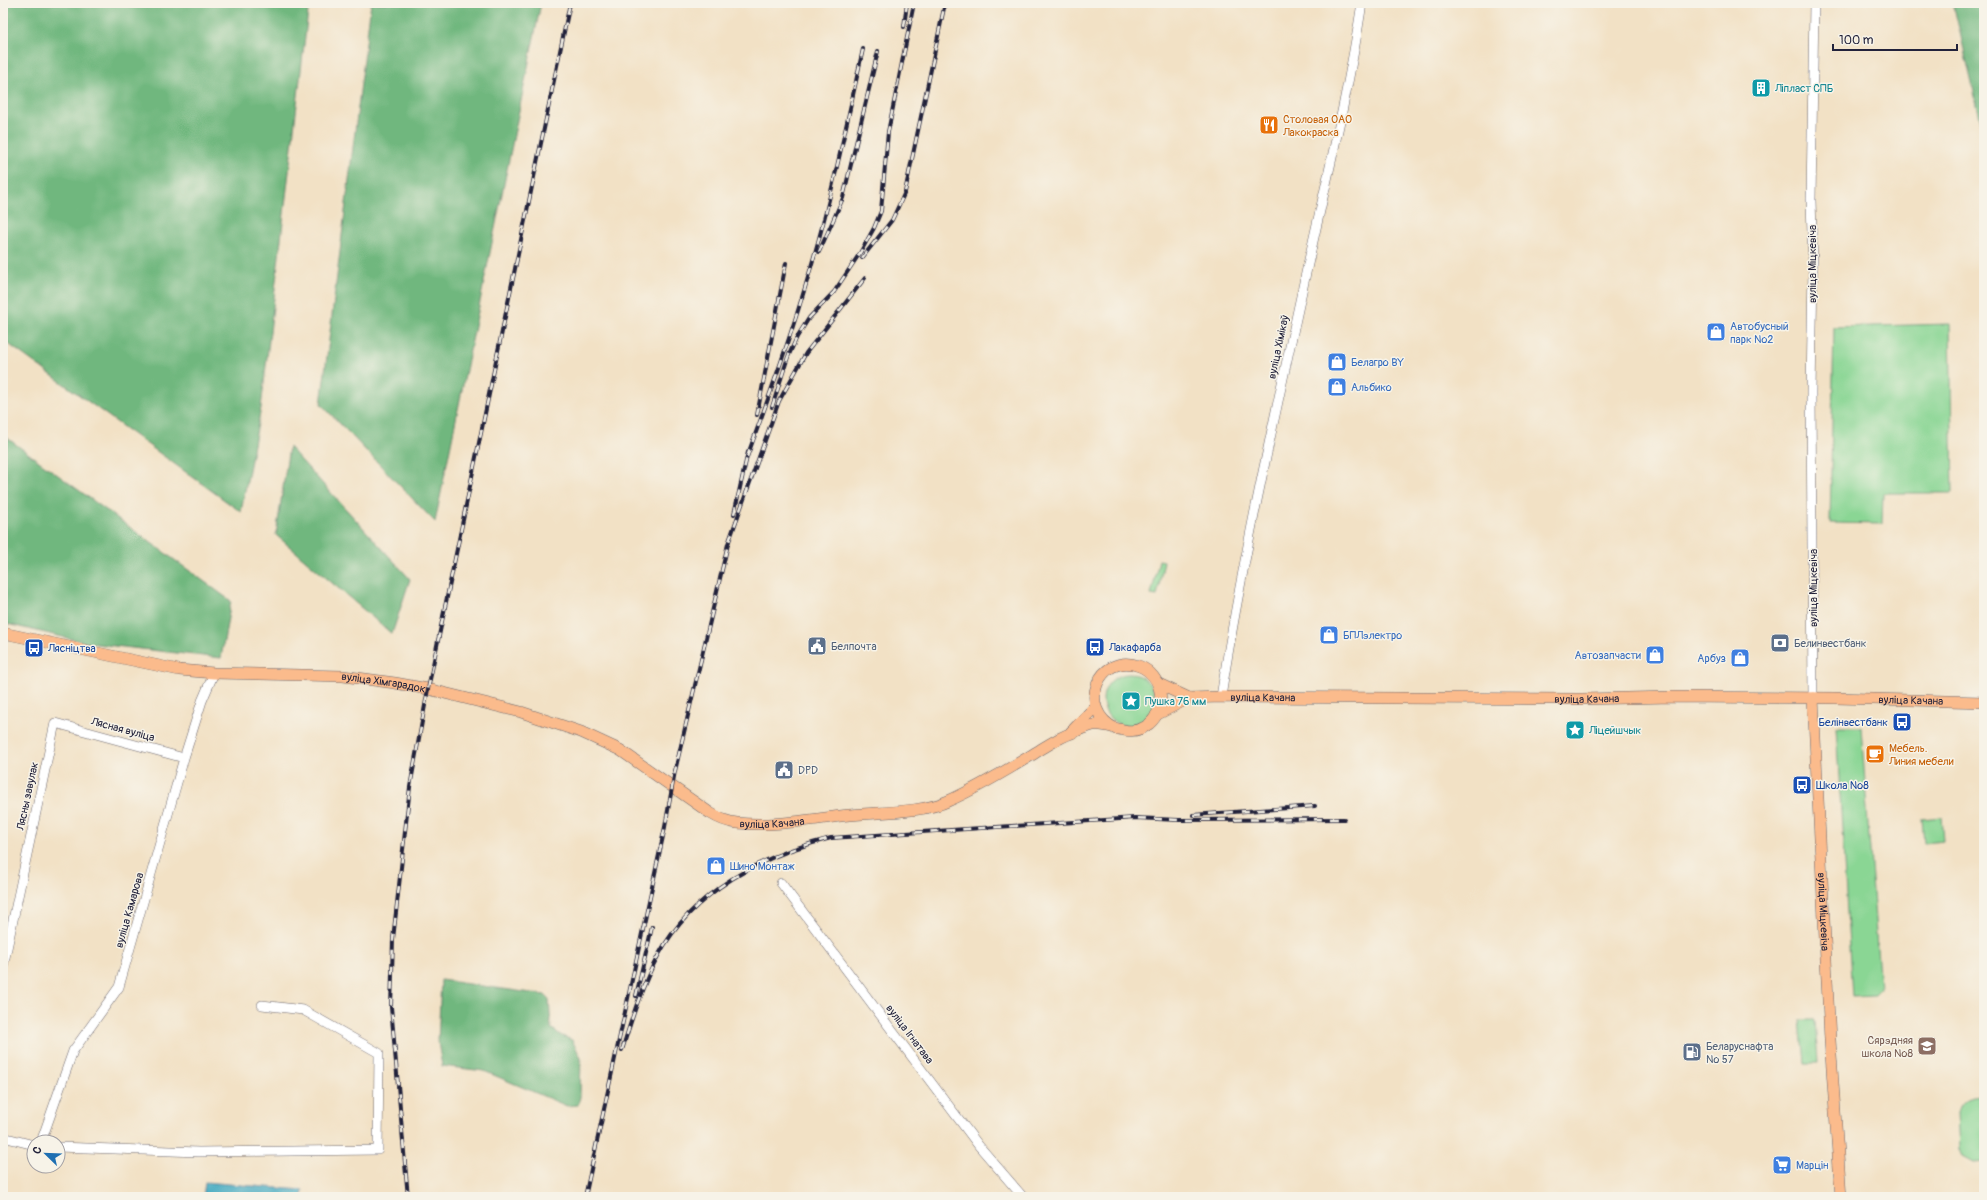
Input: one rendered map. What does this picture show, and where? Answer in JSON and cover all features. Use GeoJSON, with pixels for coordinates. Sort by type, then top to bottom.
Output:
{"type":"FeatureCollection","features":[{"type":"Feature","properties":{"kind":"main road","name":"вуліца Хімгарадок"},"geometry":{"type":"LineString","coordinates":[[3,634],[179,670],[214,673],[343,676],[428,689],[486,704]]}},
{"type":"Feature","properties":{"kind":"main road","name":"вуліца Качана"},"geometry":{"type":"LineString","coordinates":[[1069,734],[1095,708],[1094,690],[1103,675],[1115,666],[1130,664],[1139,666],[1148,670],[1158,684],[1189,698]]}},
{"type":"Feature","properties":{"kind":"main road"},"geometry":{"type":"LineString","coordinates":[[1156,715],[1161,700],[1158,684]]}},
{"type":"Feature","properties":{"kind":"main road","name":"вуліца Качана"},"geometry":{"type":"LineString","coordinates":[[486,704],[521,712],[581,732],[602,741],[620,750],[710,814],[722,820],[737,823],[770,823],[906,810],[947,802],[1069,734],[1094,725],[1128,731],[1139,729],[1149,724],[1156,715],[1189,698],[1582,700],[1672,697],[1813,698],[1984,702]]}},
{"type":"Feature","properties":{"kind":"main road","name":"вуліца Міцкевіча"},"geometry":{"type":"LineString","coordinates":[[1813,698],[1830,1040],[1841,1197]]}},
{"type":"Feature","properties":{"kind":"main road"},"geometry":{"type":"LineString","coordinates":[[1095,708],[1103,721],[1116,729]]}},
{"type":"Feature","properties":{"kind":"street","name":"вуліца Хімікаў"},"geometry":{"type":"LineString","coordinates":[[1221,697],[1243,570],[1301,295],[1345,99],[1362,3]]}},
{"type":"Feature","properties":{"kind":"street","name":"вуліца Міцкевіча"},"geometry":{"type":"LineString","coordinates":[[1813,698],[1813,266],[1811,200],[1814,3]]}},
{"type":"Feature","properties":{"kind":"street","name":"вуліца Камарова"},"geometry":{"type":"LineString","coordinates":[[44,1134],[73,1051],[119,987],[184,758],[202,701],[214,673]]}},
{"type":"Feature","properties":{"kind":"street","name":"Лясная вуліца"},"geometry":{"type":"LineString","coordinates":[[55,723],[184,758]]}},
{"type":"Feature","properties":{"kind":"street","name":"Лясны завулак"},"geometry":{"type":"LineString","coordinates":[[3,968],[55,723]]}},
{"type":"Feature","properties":{"kind":"street","name":"вуліца Ігнатава"},"geometry":{"type":"LineString","coordinates":[[782,883],[979,1146],[1022,1197]]}},
{"type":"Feature","properties":{"kind":"street"},"geometry":{"type":"LineString","coordinates":[[66,1147],[199,1152],[378,1150],[379,1053],[303,1010],[262,1005]]}},
{"type":"Feature","properties":{"kind":"street"},"geometry":{"type":"LineString","coordinates":[[3,1137],[26,1143]]}},
{"type":"Feature","properties":{"kind":"green space"},"geometry":{"type":"Polygon","coordinates":[[[3,3],[309,3],[261,408],[241,512],[3,340],[3,3]]]}},
{"type":"Feature","properties":{"kind":"green space"},"geometry":{"type":"Polygon","coordinates":[[[371,3],[541,3],[435,522],[321,404],[371,3]]]}},
{"type":"Feature","properties":{"kind":"green space"},"geometry":{"type":"Polygon","coordinates":[[[1953,3],[1984,3],[1984,126],[1982,126],[1953,3]]]}},
{"type":"Feature","properties":{"kind":"green space"},"geometry":{"type":"Polygon","coordinates":[[[1950,324],[1953,493],[1883,493],[1882,524],[1830,523],[1834,327],[1950,324]]]}},
{"type":"Feature","properties":{"kind":"green space"},"geometry":{"type":"Polygon","coordinates":[[[3,435],[231,601],[221,658],[88,643],[3,623],[3,435]]]}},
{"type":"Feature","properties":{"kind":"green space"},"geometry":{"type":"Polygon","coordinates":[[[289,447],[410,579],[392,634],[276,535],[289,447]]]}},
{"type":"Feature","properties":{"kind":"green space"},"geometry":{"type":"Polygon","coordinates":[[[1159,560],[1164,561],[1157,596],[1151,595],[1159,560]]]}},
{"type":"Feature","properties":{"kind":"green space"},"geometry":{"type":"Polygon","coordinates":[[[1129,674],[1139,676],[1147,682],[1153,690],[1155,700],[1153,710],[1147,718],[1139,724],[1129,726],[1119,724],[1111,718],[1105,710],[1103,700],[1105,690],[1111,682],[1119,676],[1129,674]]]}},
{"type":"Feature","properties":{"kind":"green space"},"geometry":{"type":"Polygon","coordinates":[[[1836,727],[1861,727],[1880,989],[1874,995],[1852,996],[1836,727]]]}},
{"type":"Feature","properties":{"kind":"green space"},"geometry":{"type":"Polygon","coordinates":[[[1942,817],[1944,841],[1924,843],[1922,819],[1942,817]]]}},
{"type":"Feature","properties":{"kind":"green space"},"geometry":{"type":"Polygon","coordinates":[[[441,980],[545,995],[549,999],[551,1028],[562,1036],[572,1040],[581,1058],[580,1097],[578,1105],[567,1106],[484,1071],[442,1066],[438,1042],[441,980]]]}},
{"type":"Feature","properties":{"kind":"green space"},"geometry":{"type":"Polygon","coordinates":[[[1801,1020],[1815,1020],[1818,1063],[1805,1063],[1801,1020]]]}},
{"type":"Feature","properties":{"kind":"green space"},"geometry":{"type":"Polygon","coordinates":[[[1984,1096],[1984,1162],[1974,1163],[1963,1157],[1960,1149],[1958,1112],[1959,1107],[1967,1099],[1984,1096]]]}},
{"type":"Feature","properties":{"kind":"water"},"geometry":{"type":"Polygon","coordinates":[[[205,1182],[303,1190],[302,1197],[203,1197],[205,1182]]]}},
{"type":"Feature","properties":{"kind":"railway"},"geometry":{"type":"LineString","coordinates":[[408,1197],[391,1007],[393,939],[410,787],[428,689],[570,3]]}},
{"type":"Feature","properties":{"kind":"railway"},"geometry":{"type":"LineString","coordinates":[[904,27],[907,3]]}},
{"type":"Feature","properties":{"kind":"railway"},"geometry":{"type":"LineString","coordinates":[[772,407],[788,357],[797,337],[809,318],[834,292],[860,253],[874,228],[881,211],[888,132],[914,3]]}},
{"type":"Feature","properties":{"kind":"railway"},"geometry":{"type":"LineString","coordinates":[[862,258],[892,220],[905,192],[945,3]]}},
{"type":"Feature","properties":{"kind":"railway"},"geometry":{"type":"LineString","coordinates":[[747,457],[789,339],[819,240],[863,49]]}},
{"type":"Feature","properties":{"kind":"railway"},"geometry":{"type":"LineString","coordinates":[[819,252],[843,198],[878,51]]}},
{"type":"Feature","properties":{"kind":"railway"},"geometry":{"type":"LineString","coordinates":[[757,415],[786,263]]}},
{"type":"Feature","properties":{"kind":"railway"},"geometry":{"type":"LineString","coordinates":[[585,1197],[665,827],[675,771],[728,544],[779,401],[806,353],[865,278]]}},
{"type":"Feature","properties":{"kind":"railway"},"geometry":{"type":"LineString","coordinates":[[734,514],[748,452]]}},
{"type":"Feature","properties":{"kind":"railway"},"geometry":{"type":"LineString","coordinates":[[1193,815],[1315,806]]}},
{"type":"Feature","properties":{"kind":"railway"},"geometry":{"type":"LineString","coordinates":[[622,1050],[638,1002],[652,967],[673,933],[690,913],[710,895],[732,879],[780,854],[805,845],[831,838],[1135,818],[1179,820],[1344,819]]}},
{"type":"Feature","properties":{"kind":"railway"},"geometry":{"type":"LineString","coordinates":[[636,996],[652,927]]}},
{"type":"Feature","properties":{"kind":"place","name":"Ліпласт СПБ"},"geometry":{"type":"Point","coordinates":[1761,88]}},
{"type":"Feature","properties":{"kind":"place","name":"Столовая ОАО Лакокраска"},"geometry":{"type":"Point","coordinates":[1269,125]}},
{"type":"Feature","properties":{"kind":"place","name":"Автобусный парк №2"},"geometry":{"type":"Point","coordinates":[1716,332]}},
{"type":"Feature","properties":{"kind":"place","name":"Белагро BY"},"geometry":{"type":"Point","coordinates":[1337,362]}},
{"type":"Feature","properties":{"kind":"place","name":"Альбико"},"geometry":{"type":"Point","coordinates":[1337,387]}},
{"type":"Feature","properties":{"kind":"place","name":"БПЛэлектро"},"geometry":{"type":"Point","coordinates":[1329,635]}},
{"type":"Feature","properties":{"kind":"place","name":"Белинвестбанк"},"geometry":{"type":"Point","coordinates":[1780,643]}},
{"type":"Feature","properties":{"kind":"place","name":"Белпочта"},"geometry":{"type":"Point","coordinates":[817,646]}},
{"type":"Feature","properties":{"kind":"place","name":"Лакафарба"},"geometry":{"type":"Point","coordinates":[1095,647]}},
{"type":"Feature","properties":{"kind":"place","name":"Лясніцтва"},"geometry":{"type":"Point","coordinates":[34,648]}},
{"type":"Feature","properties":{"kind":"place","name":"Автозапчасти"},"geometry":{"type":"Point","coordinates":[1655,655]}},
{"type":"Feature","properties":{"kind":"place","name":"Арбуз"},"geometry":{"type":"Point","coordinates":[1740,658]}},
{"type":"Feature","properties":{"kind":"place","name":"Пушка 76 мм"},"geometry":{"type":"Point","coordinates":[1131,701]}},
{"type":"Feature","properties":{"kind":"place","name":"Белінвестбанк"},"geometry":{"type":"Point","coordinates":[1902,722]}},
{"type":"Feature","properties":{"kind":"place","name":"Ліцейшчык"},"geometry":{"type":"Point","coordinates":[1575,730]}},
{"type":"Feature","properties":{"kind":"place","name":"Мебель. Линия мебели"},"geometry":{"type":"Point","coordinates":[1875,754]}},
{"type":"Feature","properties":{"kind":"place","name":"DPD"},"geometry":{"type":"Point","coordinates":[784,770]}},
{"type":"Feature","properties":{"kind":"place","name":"Школа №8"},"geometry":{"type":"Point","coordinates":[1802,785]}},
{"type":"Feature","properties":{"kind":"place","name":"Шино Монтаж"},"geometry":{"type":"Point","coordinates":[716,866]}},
{"type":"Feature","properties":{"kind":"place","name":"Сярэдняя школа №8"},"geometry":{"type":"Point","coordinates":[1927,1046]}},
{"type":"Feature","properties":{"kind":"place","name":"Беларуснафта № 57"},"geometry":{"type":"Point","coordinates":[1692,1052]}},
{"type":"Feature","properties":{"kind":"place","name":"Марцін"},"geometry":{"type":"Point","coordinates":[1782,1165]}}]}
